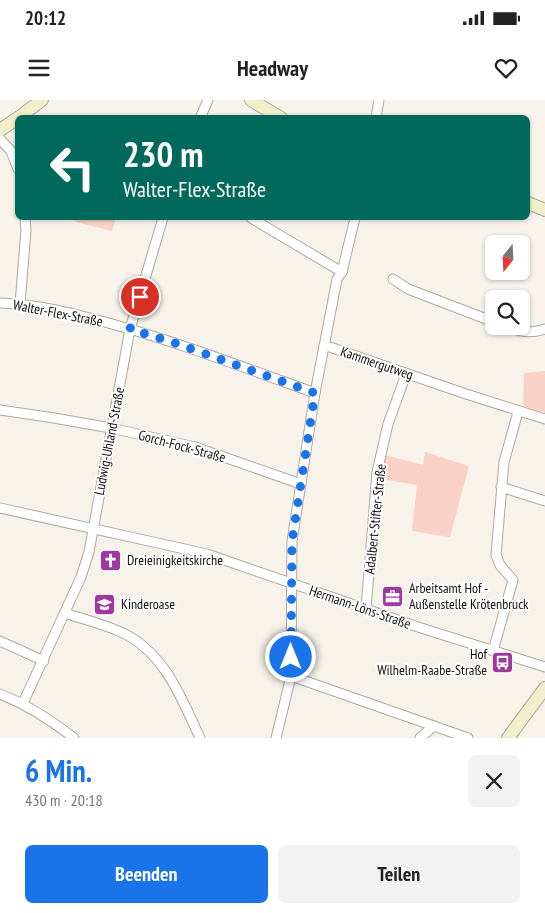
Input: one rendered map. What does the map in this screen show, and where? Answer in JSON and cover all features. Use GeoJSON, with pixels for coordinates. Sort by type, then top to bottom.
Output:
{"type":"FeatureCollection","features":[{"type":"Feature","properties":{"kind":"street"},"geometry":{"type":"LineString","coordinates":[[23,115],[42,100]]}},
{"type":"Feature","properties":{"kind":"street"},"geometry":{"type":"LineString","coordinates":[[201,115],[208,100]]}},
{"type":"Feature","properties":{"kind":"street"},"geometry":{"type":"LineString","coordinates":[[251,100],[276,115]]}},
{"type":"Feature","properties":{"kind":"street"},"geometry":{"type":"LineString","coordinates":[[376,115],[379,100]]}},
{"type":"Feature","properties":{"kind":"street"},"geometry":{"type":"LineString","coordinates":[[0,139],[15,158]]}},
{"type":"Feature","properties":{"kind":"street"},"geometry":{"type":"LineString","coordinates":[[530,204],[545,210]]}},
{"type":"Feature","properties":{"kind":"street"},"geometry":{"type":"LineString","coordinates":[[20,304],[25,220]]}},
{"type":"Feature","properties":{"kind":"street","name":"Ludwig-Uhland-Straße"},"geometry":{"type":"LineString","coordinates":[[23,703],[44,661],[81,577],[89,552],[130,329],[162,220]]}},
{"type":"Feature","properties":{"kind":"street"},"geometry":{"type":"LineString","coordinates":[[255,220],[342,272]]}},
{"type":"Feature","properties":{"kind":"street","name":"Kammergutweg"},"geometry":{"type":"LineString","coordinates":[[355,220],[342,272],[337,279],[324,345],[518,412],[545,419]]}},
{"type":"Feature","properties":{"kind":"street"},"geometry":{"type":"LineString","coordinates":[[392,279],[408,289],[485,319]]}},
{"type":"Feature","properties":{"kind":"street","name":"Walter-Flex-Straße"},"geometry":{"type":"LineString","coordinates":[[0,303],[20,304],[84,316],[130,329],[315,393]]}},
{"type":"Feature","properties":{"kind":"street"},"geometry":{"type":"LineString","coordinates":[[530,332],[538,332],[545,329]]}},
{"type":"Feature","properties":{"kind":"street"},"geometry":{"type":"LineString","coordinates":[[276,738],[291,676],[292,541],[324,345]]}},
{"type":"Feature","properties":{"kind":"street","name":"Adalbert-Stifter-Straße"},"geometry":{"type":"LineString","coordinates":[[366,609],[377,472],[388,424],[406,374]]}},
{"type":"Feature","properties":{"kind":"street","name":"Gorch-Fock-Straße"},"geometry":{"type":"LineString","coordinates":[[0,410],[111,428],[195,447],[301,484]]}},
{"type":"Feature","properties":{"kind":"street"},"geometry":{"type":"LineString","coordinates":[[493,652],[513,580],[500,565],[496,555],[504,462],[518,412]]}},
{"type":"Feature","properties":{"kind":"street"},"geometry":{"type":"LineString","coordinates":[[501,487],[545,501]]}},
{"type":"Feature","properties":{"kind":"street","name":"Hermann-Löns-Straße"},"geometry":{"type":"LineString","coordinates":[[0,508],[208,554],[493,652],[545,667]]}},
{"type":"Feature","properties":{"kind":"street"},"geometry":{"type":"LineString","coordinates":[[65,613],[128,635],[144,647],[161,663],[170,677],[200,738]]}},
{"type":"Feature","properties":{"kind":"street"},"geometry":{"type":"LineString","coordinates":[[0,641],[44,661]]}},
{"type":"Feature","properties":{"kind":"street"},"geometry":{"type":"LineString","coordinates":[[291,676],[468,738]]}},
{"type":"Feature","properties":{"kind":"street"},"geometry":{"type":"LineString","coordinates":[[508,738],[545,688]]}},
{"type":"Feature","properties":{"kind":"street"},"geometry":{"type":"LineString","coordinates":[[0,694],[23,703],[74,738]]}},
{"type":"Feature","properties":{"kind":"street"},"geometry":{"type":"LineString","coordinates":[[420,738],[434,726]]}},
{"type":"Feature","properties":{"kind":"shaded area"},"geometry":{"type":"Polygon","coordinates":[[[76,220],[115,220],[112,231],[76,222],[76,220]]]}},
{"type":"Feature","properties":{"kind":"shaded area"},"geometry":{"type":"Polygon","coordinates":[[[545,371],[545,413],[523,406],[524,373],[545,371]]]}},
{"type":"Feature","properties":{"kind":"shaded area"},"geometry":{"type":"Polygon","coordinates":[[[425,452],[469,466],[450,537],[412,531],[417,485],[381,479],[385,455],[423,465],[425,452]]]}},
{"type":"Feature","properties":{"kind":"place","name":"Dreieinigkeitskirche"},"geometry":{"type":"Point","coordinates":[111,560]}},
{"type":"Feature","properties":{"kind":"place","name":"Arbeitsamt Hof - Außenstelle Krötenbruck"},"geometry":{"type":"Point","coordinates":[393,596]}},
{"type":"Feature","properties":{"kind":"place","name":"Kinderoase"},"geometry":{"type":"Point","coordinates":[105,604]}},
{"type":"Feature","properties":{"kind":"place","name":"Hof Wilhelm-Raabe-Straße"},"geometry":{"type":"Point","coordinates":[503,662]}},
{"type":"Feature","properties":{"kind":"route"},"geometry":{"type":"LineString","coordinates":[[140,297],[130,329],[315,393],[292,541],[291,657]]}}]}
